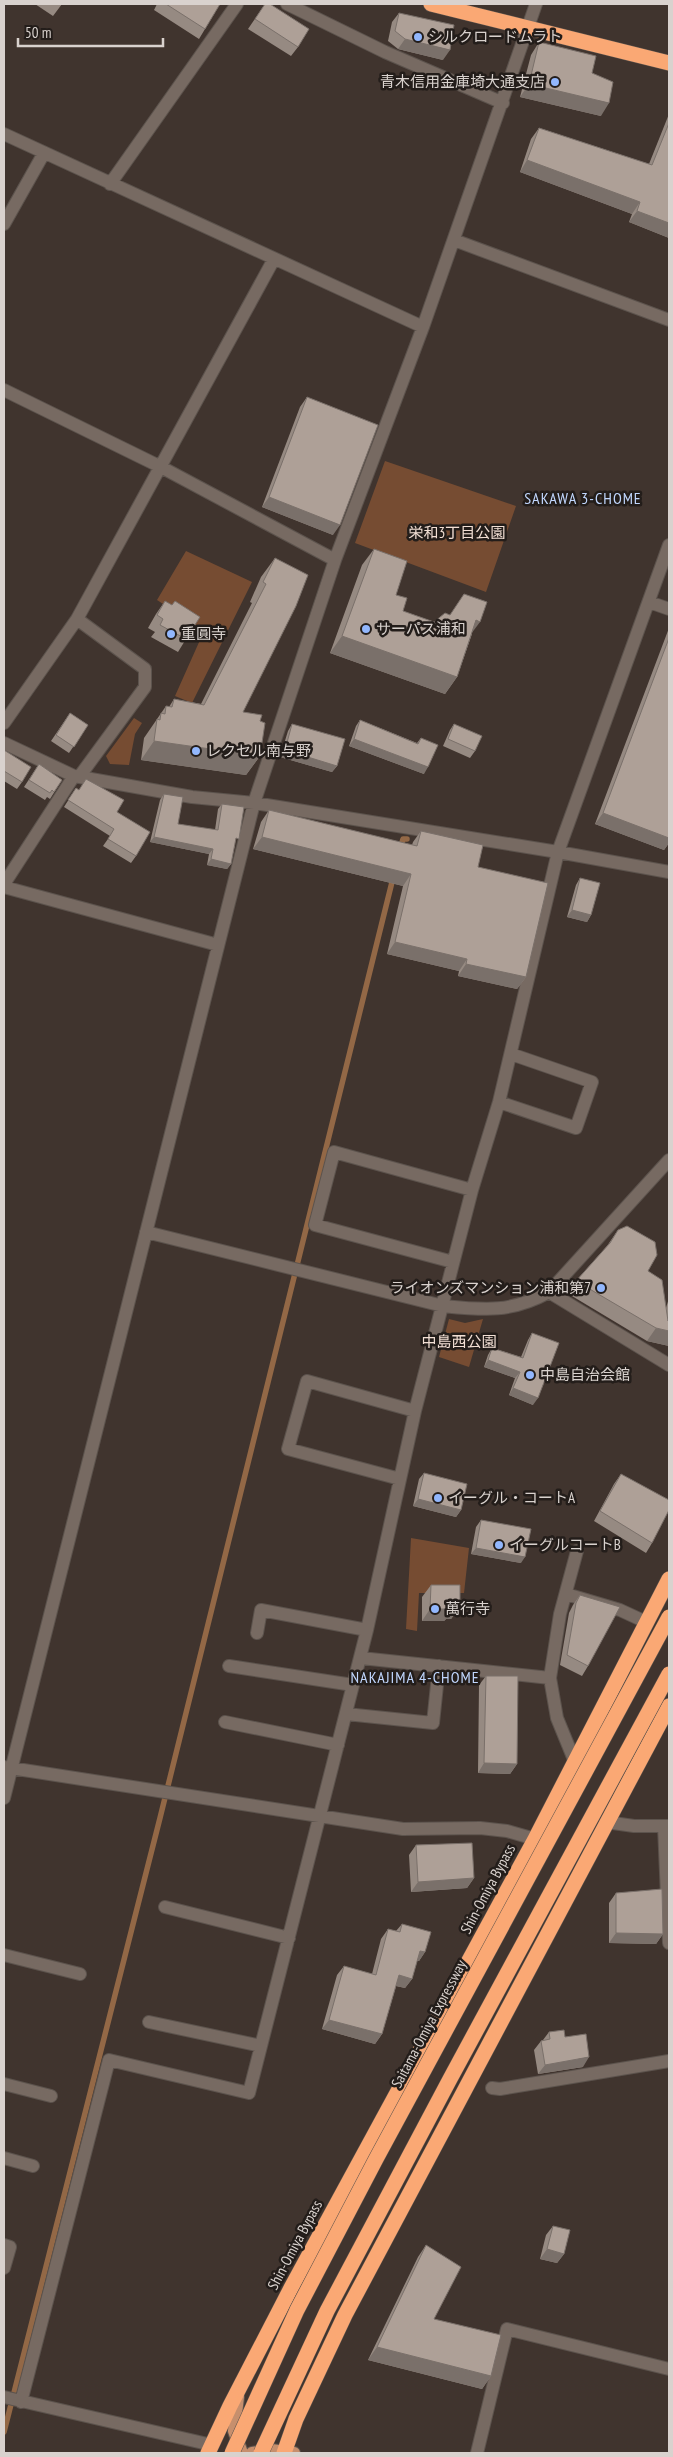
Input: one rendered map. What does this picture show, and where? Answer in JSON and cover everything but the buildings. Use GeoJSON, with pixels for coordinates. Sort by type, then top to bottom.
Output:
{"type":"FeatureCollection","features":[{"type":"Feature","properties":{"kind":"highway"},"geometry":{"type":"LineString","coordinates":[[431,4],[669,63]]}},
{"type":"Feature","properties":{"kind":"highway","name":"Shin-Omiya Bypass"},"geometry":{"type":"LineString","coordinates":[[210,2449],[240,2388],[535,1838],[669,1579]]}},
{"type":"Feature","properties":{"kind":"highway","name":"Saitama-Omiya Expressway"},"geometry":{"type":"LineString","coordinates":[[232,2453],[297,2310],[376,2159],[669,1617]]}},
{"type":"Feature","properties":{"kind":"highway"},"geometry":{"type":"LineString","coordinates":[[260,2453],[332,2303],[450,2079],[669,1674]]}},
{"type":"Feature","properties":{"kind":"highway"},"geometry":{"type":"LineString","coordinates":[[288,2452],[296,2419],[345,2315],[669,1706]]}},
{"type":"Feature","properties":{"kind":"main road"},"geometry":{"type":"LineString","coordinates":[[240,2388],[235,2409],[234,2431],[242,2453]]}},
{"type":"Feature","properties":{"kind":"main road"},"geometry":{"type":"LineString","coordinates":[[252,2453],[288,2452]]}},
{"type":"Feature","properties":{"kind":"street"},"geometry":{"type":"LineString","coordinates":[[110,184],[237,4]]}},
{"type":"Feature","properties":{"kind":"street"},"geometry":{"type":"LineString","coordinates":[[287,4],[385,52],[503,103]]}},
{"type":"Feature","properties":{"kind":"street"},"geometry":{"type":"LineString","coordinates":[[4,1798],[7,1768],[146,1232],[254,803],[336,560],[423,327],[503,103],[536,4]]}},
{"type":"Feature","properties":{"kind":"street"},"geometry":{"type":"LineString","coordinates":[[4,134],[423,327]]}},
{"type":"Feature","properties":{"kind":"street"},"geometry":{"type":"LineString","coordinates":[[4,224],[44,153]]}},
{"type":"Feature","properties":{"kind":"street"},"geometry":{"type":"LineString","coordinates":[[454,240],[669,320]]}},
{"type":"Feature","properties":{"kind":"street"},"geometry":{"type":"LineString","coordinates":[[4,723],[77,619],[162,467],[274,258]]}},
{"type":"Feature","properties":{"kind":"street"},"geometry":{"type":"LineString","coordinates":[[4,390],[162,467],[336,560]]}},
{"type":"Feature","properties":{"kind":"street"},"geometry":{"type":"LineString","coordinates":[[21,2402],[109,2060],[249,2093],[367,1630],[415,1411],[443,1306],[452,1262],[499,1102],[558,852],[669,546]]}},
{"type":"Feature","properties":{"kind":"street"},"geometry":{"type":"LineString","coordinates":[[649,602],[669,610]]}},
{"type":"Feature","properties":{"kind":"street"},"geometry":{"type":"LineString","coordinates":[[77,619],[145,669],[145,687],[77,776],[4,886],[218,945]]}},
{"type":"Feature","properties":{"kind":"street"},"geometry":{"type":"LineString","coordinates":[[4,743],[77,776],[192,797],[254,803],[558,852],[669,872]]}},
{"type":"Feature","properties":{"kind":"street"},"geometry":{"type":"LineString","coordinates":[[499,1102],[576,1128],[592,1082],[511,1054]]}},
{"type":"Feature","properties":{"kind":"street"},"geometry":{"type":"LineString","coordinates":[[452,1262],[315,1225],[334,1152],[472,1190]]}},
{"type":"Feature","properties":{"kind":"street"},"geometry":{"type":"LineString","coordinates":[[146,1232],[443,1306],[489,1310],[529,1303],[549,1292],[669,1160]]}},
{"type":"Feature","properties":{"kind":"street"},"geometry":{"type":"LineString","coordinates":[[549,1292],[669,1364]]}},
{"type":"Feature","properties":{"kind":"street"},"geometry":{"type":"LineString","coordinates":[[400,1479],[288,1449],[307,1381],[415,1411]]}},
{"type":"Feature","properties":{"kind":"street"},"geometry":{"type":"LineString","coordinates":[[575,1762],[557,1718],[550,1678],[566,1594],[577,1550]]}},
{"type":"Feature","properties":{"kind":"street"},"geometry":{"type":"LineString","coordinates":[[566,1594],[620,1610],[646,1622]]}},
{"type":"Feature","properties":{"kind":"street"},"geometry":{"type":"LineString","coordinates":[[257,1633],[261,1610],[367,1630]]}},
{"type":"Feature","properties":{"kind":"street"},"geometry":{"type":"LineString","coordinates":[[360,1658],[550,1678]]}},
{"type":"Feature","properties":{"kind":"street"},"geometry":{"type":"LineString","coordinates":[[229,1666],[353,1685]]}},
{"type":"Feature","properties":{"kind":"street"},"geometry":{"type":"LineString","coordinates":[[346,1714],[432,1723],[439,1666]]}},
{"type":"Feature","properties":{"kind":"street"},"geometry":{"type":"LineString","coordinates":[[225,1722],[338,1745]]}},
{"type":"Feature","properties":{"kind":"street"},"geometry":{"type":"LineString","coordinates":[[7,1768],[403,1830],[480,1828],[507,1831],[535,1838]]}},
{"type":"Feature","properties":{"kind":"street"},"geometry":{"type":"LineString","coordinates":[[606,1822],[634,1826],[667,1826],[669,1943]]}},
{"type":"Feature","properties":{"kind":"street"},"geometry":{"type":"LineString","coordinates":[[165,1907],[289,1938]]}},
{"type":"Feature","properties":{"kind":"street"},"geometry":{"type":"LineString","coordinates":[[4,1955],[80,1974]]}},
{"type":"Feature","properties":{"kind":"street"},"geometry":{"type":"LineString","coordinates":[[149,2022],[261,2046]]}},
{"type":"Feature","properties":{"kind":"street"},"geometry":{"type":"LineString","coordinates":[[492,2088],[500,2090],[669,2062]]}},
{"type":"Feature","properties":{"kind":"street"},"geometry":{"type":"LineString","coordinates":[[4,2084],[51,2096]]}},
{"type":"Feature","properties":{"kind":"street"},"geometry":{"type":"LineString","coordinates":[[4,2158],[33,2166]]}},
{"type":"Feature","properties":{"kind":"street"},"geometry":{"type":"LineString","coordinates":[[4,2245],[10,2247],[4,2268]]}},
{"type":"Feature","properties":{"kind":"street"},"geometry":{"type":"LineString","coordinates":[[477,2453],[507,2329],[669,2368]]}},
{"type":"Feature","properties":{"kind":"street"},"geometry":{"type":"LineString","coordinates":[[4,2397],[210,2449]]}},
{"type":"Feature","properties":{"kind":"green space","name":"栄和3丁目公園"},"geometry":{"type":"Polygon","coordinates":[[[385,461],[516,506],[486,592],[355,543],[385,461]]]}},
{"type":"Feature","properties":{"kind":"green space"},"geometry":{"type":"Polygon","coordinates":[[[186,551],[252,582],[192,703],[175,696],[204,631],[157,600],[186,551]]]}},
{"type":"Feature","properties":{"kind":"green space"},"geometry":{"type":"Polygon","coordinates":[[[134,718],[142,723],[135,734],[129,765],[110,764],[106,756],[134,718]]]}},
{"type":"Feature","properties":{"kind":"green space","name":"中島西公園"},"geometry":{"type":"Polygon","coordinates":[[[449,1319],[465,1323],[483,1319],[469,1367],[439,1357],[449,1319]]]}},
{"type":"Feature","properties":{"kind":"green space"},"geometry":{"type":"Polygon","coordinates":[[[411,1538],[469,1548],[464,1593],[419,1593],[417,1631],[406,1629],[411,1538]]]}},
{"type":"Feature","properties":{"kind":"waterway"},"geometry":{"type":"LineString","coordinates":[[400,849],[403,839],[407,839]]}},
{"type":"Feature","properties":{"kind":"waterway"},"geometry":{"type":"LineString","coordinates":[[4,2432],[160,1818],[393,878]]}},
{"type":"Feature","properties":{"kind":"place","name":"シルクロードムラト"},"geometry":{"type":"Point","coordinates":[418,37]}},
{"type":"Feature","properties":{"kind":"place","name":"青木信用金庫埼大通支店"},"geometry":{"type":"Point","coordinates":[555,82]}},
{"type":"Feature","properties":{"kind":"place","name":"サーパス浦和"},"geometry":{"type":"Point","coordinates":[366,629]}},
{"type":"Feature","properties":{"kind":"place","name":"重圓寺"},"geometry":{"type":"Point","coordinates":[171,634]}},
{"type":"Feature","properties":{"kind":"place","name":"レクセル南与野"},"geometry":{"type":"Point","coordinates":[196,751]}},
{"type":"Feature","properties":{"kind":"place","name":"ライオンズマンション浦和第7"},"geometry":{"type":"Point","coordinates":[601,1288]}},
{"type":"Feature","properties":{"kind":"place","name":"中島自治会館"},"geometry":{"type":"Point","coordinates":[530,1375]}},
{"type":"Feature","properties":{"kind":"place","name":"イーグル・コートA"},"geometry":{"type":"Point","coordinates":[438,1498]}},
{"type":"Feature","properties":{"kind":"place","name":"イーグルコートB"},"geometry":{"type":"Point","coordinates":[499,1545]}},
{"type":"Feature","properties":{"kind":"place","name":"萬行寺"},"geometry":{"type":"Point","coordinates":[435,1609]}},
{"type":"Feature","properties":{"kind":"district","name":"SAKAWA 3-CHOME"},"geometry":{"type":"Point","coordinates":[583,498]}},
{"type":"Feature","properties":{"kind":"district","name":"NAKAJIMA 4-CHOME"},"geometry":{"type":"Point","coordinates":[415,1677]}}]}
